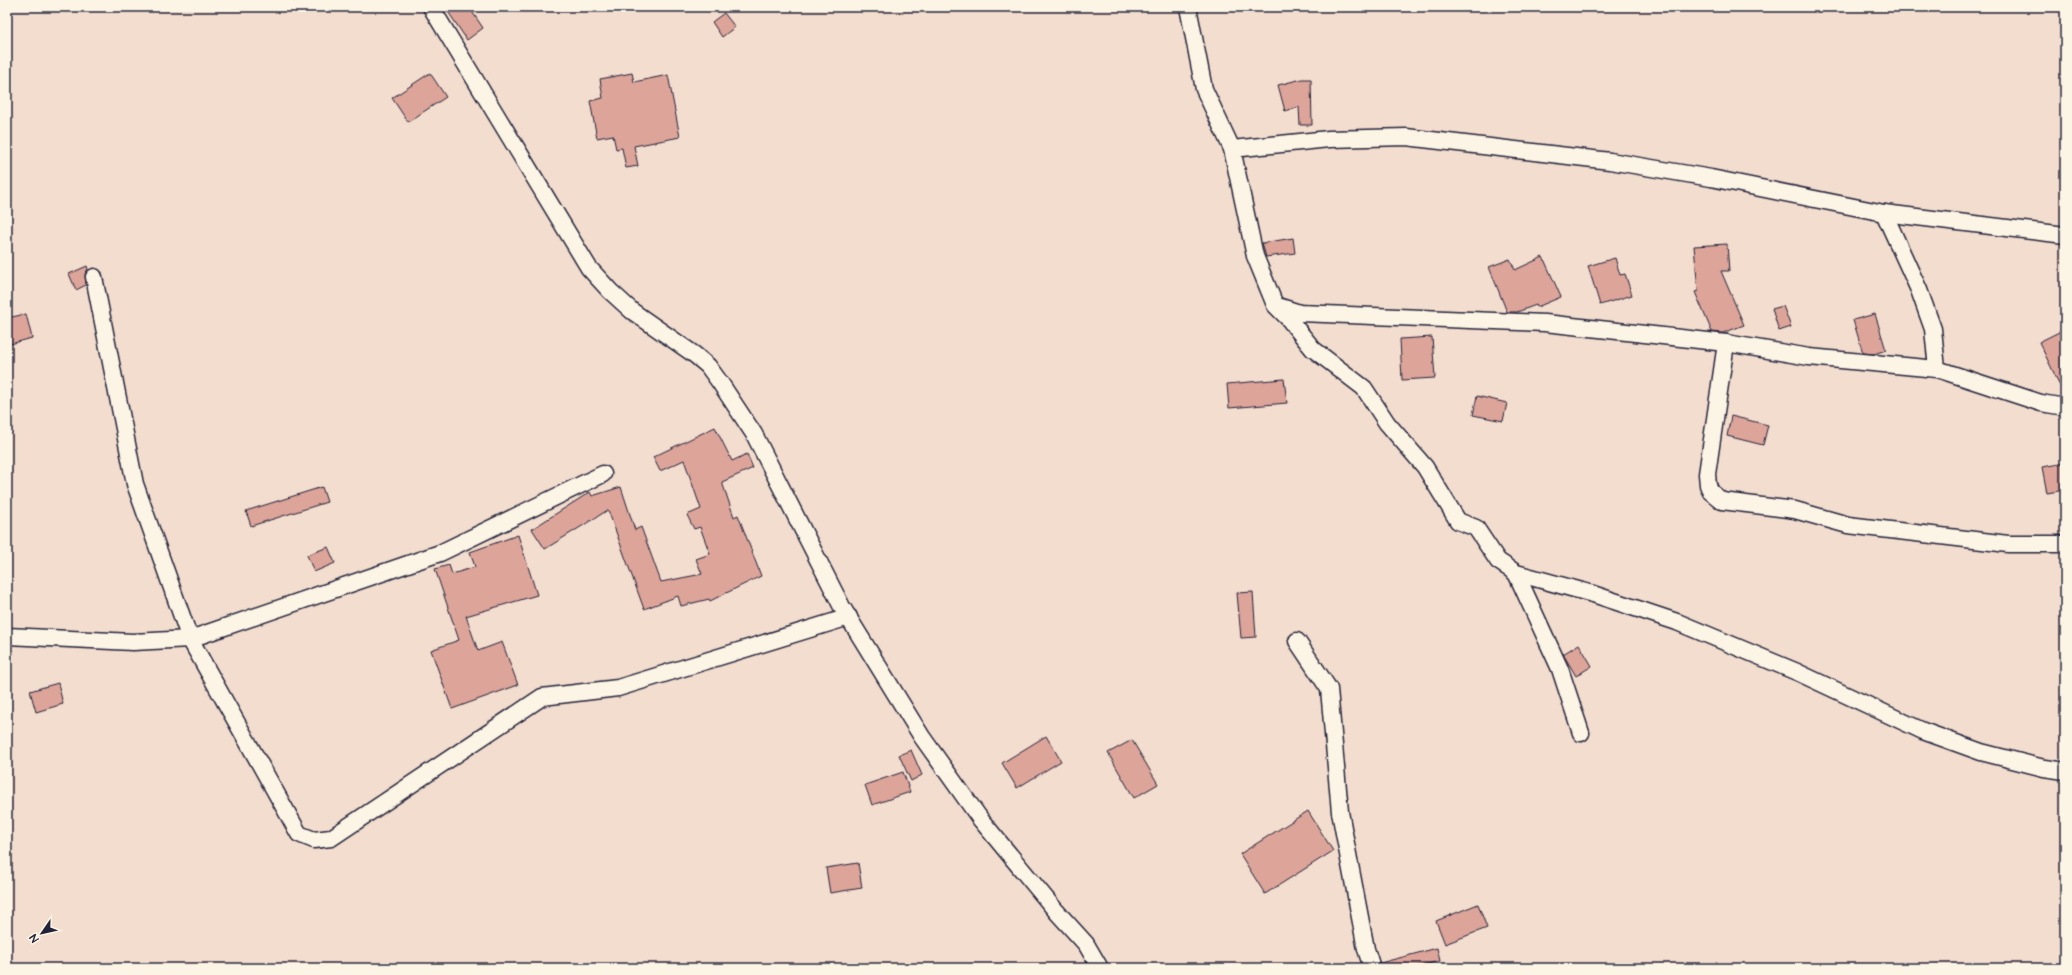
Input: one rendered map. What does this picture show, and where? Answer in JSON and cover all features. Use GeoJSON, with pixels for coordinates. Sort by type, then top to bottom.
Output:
{"type":"FeatureCollection","features":[{"type":"Feature","properties":{"kind":"street"},"geometry":{"type":"LineString","coordinates":[[431,7],[589,268],[610,291],[632,311],[695,355],[708,366],[721,384],[754,434],[849,617],[922,737],[960,792],[1056,912],[1086,944],[1100,968]]}},
{"type":"Feature","properties":{"kind":"street"},"geometry":{"type":"LineString","coordinates":[[1188,7],[1204,89],[1232,148],[1255,256],[1275,305],[1288,318],[1313,349],[1364,388],[1387,423],[1425,467],[1458,521],[1476,528],[1498,561],[1516,573],[1593,594],[1677,622],[1797,672],[1923,731],[1981,752],[2044,768],[2065,771]]}},
{"type":"Feature","properties":{"kind":"street"},"geometry":{"type":"LineString","coordinates":[[1232,148],[1330,139],[1406,137],[1618,162],[1711,178],[1884,213],[2065,235]]}},
{"type":"Feature","properties":{"kind":"street"},"geometry":{"type":"LineString","coordinates":[[1884,213],[1920,290],[1933,329],[1937,369]]}},
{"type":"Feature","properties":{"kind":"street"},"geometry":{"type":"LineString","coordinates":[[94,277],[135,484],[190,639],[299,834],[314,840],[331,838],[542,697],[618,688],[849,617]]}},
{"type":"Feature","properties":{"kind":"street"},"geometry":{"type":"LineString","coordinates":[[1275,305],[1300,313],[1545,322],[1726,343],[1809,357],[1937,369],[2041,403],[2065,407]]}},
{"type":"Feature","properties":{"kind":"street"},"geometry":{"type":"LineString","coordinates":[[1726,343],[1707,474],[1708,485],[1711,492],[1722,501],[1795,510],[1848,525],[2008,544],[2065,544]]}},
{"type":"Feature","properties":{"kind":"street"},"geometry":{"type":"LineString","coordinates":[[7,636],[133,642],[190,639],[440,553],[603,474]]}},
{"type":"Feature","properties":{"kind":"street"},"geometry":{"type":"LineString","coordinates":[[1516,573],[1560,669],[1581,733]]}},
{"type":"Feature","properties":{"kind":"street"},"geometry":{"type":"LineString","coordinates":[[1297,641],[1329,689],[1340,812],[1366,949],[1372,968]]}},
{"type":"Feature","properties":{"kind":"building"},"geometry":{"type":"Polygon","coordinates":[[[445,7],[469,7],[483,28],[467,40],[445,7]]]}},
{"type":"Feature","properties":{"kind":"building"},"geometry":{"type":"Polygon","coordinates":[[[724,13],[735,27],[722,37],[712,22],[724,13]]]}},
{"type":"Feature","properties":{"kind":"building"},"geometry":{"type":"Polygon","coordinates":[[[430,73],[446,97],[408,122],[392,98],[430,73]]]}},
{"type":"Feature","properties":{"kind":"building"},"geometry":{"type":"Polygon","coordinates":[[[632,73],[634,82],[668,75],[680,137],[634,146],[638,166],[626,168],[622,148],[616,149],[613,135],[597,138],[590,101],[603,98],[600,79],[632,73]]]}},
{"type":"Feature","properties":{"kind":"building"},"geometry":{"type":"Polygon","coordinates":[[[1302,79],[1311,79],[1312,125],[1300,125],[1299,107],[1285,111],[1278,85],[1302,79]]]}},
{"type":"Feature","properties":{"kind":"building"},"geometry":{"type":"Polygon","coordinates":[[[1293,238],[1295,253],[1266,257],[1262,243],[1293,238]]]}},
{"type":"Feature","properties":{"kind":"building"},"geometry":{"type":"Polygon","coordinates":[[[1727,244],[1729,271],[1721,271],[1744,325],[1723,333],[1712,332],[1695,292],[1698,291],[1694,246],[1727,244]]]}},
{"type":"Feature","properties":{"kind":"building"},"geometry":{"type":"Polygon","coordinates":[[[1543,257],[1561,297],[1537,307],[1536,305],[1517,312],[1507,312],[1489,267],[1510,259],[1515,270],[1543,257]]]}},
{"type":"Feature","properties":{"kind":"building"},"geometry":{"type":"Polygon","coordinates":[[[1615,258],[1620,275],[1625,274],[1632,295],[1600,305],[1588,266],[1615,258]]]}},
{"type":"Feature","properties":{"kind":"building"},"geometry":{"type":"Polygon","coordinates":[[[87,266],[88,269],[85,274],[86,285],[76,290],[69,274],[87,266]]]}},
{"type":"Feature","properties":{"kind":"building"},"geometry":{"type":"Polygon","coordinates":[[[1783,306],[1791,327],[1779,331],[1772,309],[1783,306]]]}},
{"type":"Feature","properties":{"kind":"building"},"geometry":{"type":"Polygon","coordinates":[[[26,314],[32,338],[7,345],[7,318],[26,314]]]}},
{"type":"Feature","properties":{"kind":"building"},"geometry":{"type":"Polygon","coordinates":[[[1875,314],[1886,350],[1874,354],[1863,353],[1853,320],[1875,314]]]}},
{"type":"Feature","properties":{"kind":"building"},"geometry":{"type":"Polygon","coordinates":[[[2065,329],[2065,396],[2039,342],[2065,329]]]}},
{"type":"Feature","properties":{"kind":"building"},"geometry":{"type":"Polygon","coordinates":[[[1432,337],[1435,378],[1402,380],[1400,339],[1432,337]]]}},
{"type":"Feature","properties":{"kind":"building"},"geometry":{"type":"Polygon","coordinates":[[[1284,379],[1287,403],[1229,408],[1227,384],[1284,379]]]}},
{"type":"Feature","properties":{"kind":"building"},"geometry":{"type":"Polygon","coordinates":[[[1477,396],[1507,403],[1503,421],[1473,415],[1477,396]]]}},
{"type":"Feature","properties":{"kind":"building"},"geometry":{"type":"Polygon","coordinates":[[[1731,416],[1768,425],[1763,445],[1727,436],[1731,416]]]}},
{"type":"Feature","properties":{"kind":"building"},"geometry":{"type":"Polygon","coordinates":[[[715,427],[732,461],[747,454],[753,468],[722,482],[734,517],[738,515],[761,576],[710,601],[709,599],[681,606],[678,596],[644,609],[608,510],[545,549],[532,529],[590,492],[592,496],[621,487],[635,530],[641,527],[661,582],[702,574],[696,559],[710,554],[700,527],[694,529],[687,515],[701,509],[684,460],[660,471],[653,457],[715,427]]]}},
{"type":"Feature","properties":{"kind":"building"},"geometry":{"type":"Polygon","coordinates":[[[2065,463],[2065,490],[2047,493],[2042,467],[2065,463]]]}},
{"type":"Feature","properties":{"kind":"building"},"geometry":{"type":"Polygon","coordinates":[[[322,487],[327,502],[251,526],[246,511],[322,487]]]}},
{"type":"Feature","properties":{"kind":"building"},"geometry":{"type":"Polygon","coordinates":[[[518,535],[537,595],[466,616],[478,651],[502,642],[518,685],[452,709],[431,650],[459,640],[435,569],[449,565],[452,574],[475,567],[470,552],[518,535]]]}},
{"type":"Feature","properties":{"kind":"building"},"geometry":{"type":"Polygon","coordinates":[[[328,547],[335,563],[314,572],[307,555],[328,547]]]}},
{"type":"Feature","properties":{"kind":"building"},"geometry":{"type":"Polygon","coordinates":[[[1253,592],[1256,637],[1241,638],[1237,593],[1253,592]]]}},
{"type":"Feature","properties":{"kind":"building"},"geometry":{"type":"Polygon","coordinates":[[[1579,644],[1592,666],[1576,676],[1563,654],[1579,644]]]}},
{"type":"Feature","properties":{"kind":"building"},"geometry":{"type":"Polygon","coordinates":[[[58,683],[63,704],[36,712],[30,691],[58,683]]]}},
{"type":"Feature","properties":{"kind":"building"},"geometry":{"type":"Polygon","coordinates":[[[1046,736],[1061,761],[1017,788],[1002,763],[1046,736]]]}},
{"type":"Feature","properties":{"kind":"building"},"geometry":{"type":"Polygon","coordinates":[[[1132,740],[1158,784],[1134,798],[1108,753],[1132,740]]]}},
{"type":"Feature","properties":{"kind":"building"},"geometry":{"type":"Polygon","coordinates":[[[911,750],[922,775],[911,781],[899,755],[911,750]]]}},
{"type":"Feature","properties":{"kind":"building"},"geometry":{"type":"Polygon","coordinates":[[[903,772],[910,792],[872,805],[865,785],[903,772]]]}},
{"type":"Feature","properties":{"kind":"building"},"geometry":{"type":"Polygon","coordinates":[[[1308,811],[1333,851],[1265,894],[1240,854],[1308,811]]]}},
{"type":"Feature","properties":{"kind":"building"},"geometry":{"type":"Polygon","coordinates":[[[858,863],[862,888],[830,893],[826,868],[858,863]]]}},
{"type":"Feature","properties":{"kind":"building"},"geometry":{"type":"Polygon","coordinates":[[[1478,904],[1487,928],[1445,944],[1436,921],[1478,904]]]}},
{"type":"Feature","properties":{"kind":"building"},"geometry":{"type":"Polygon","coordinates":[[[1437,948],[1440,961],[1410,968],[1381,968],[1380,963],[1437,948]]]}}]}
